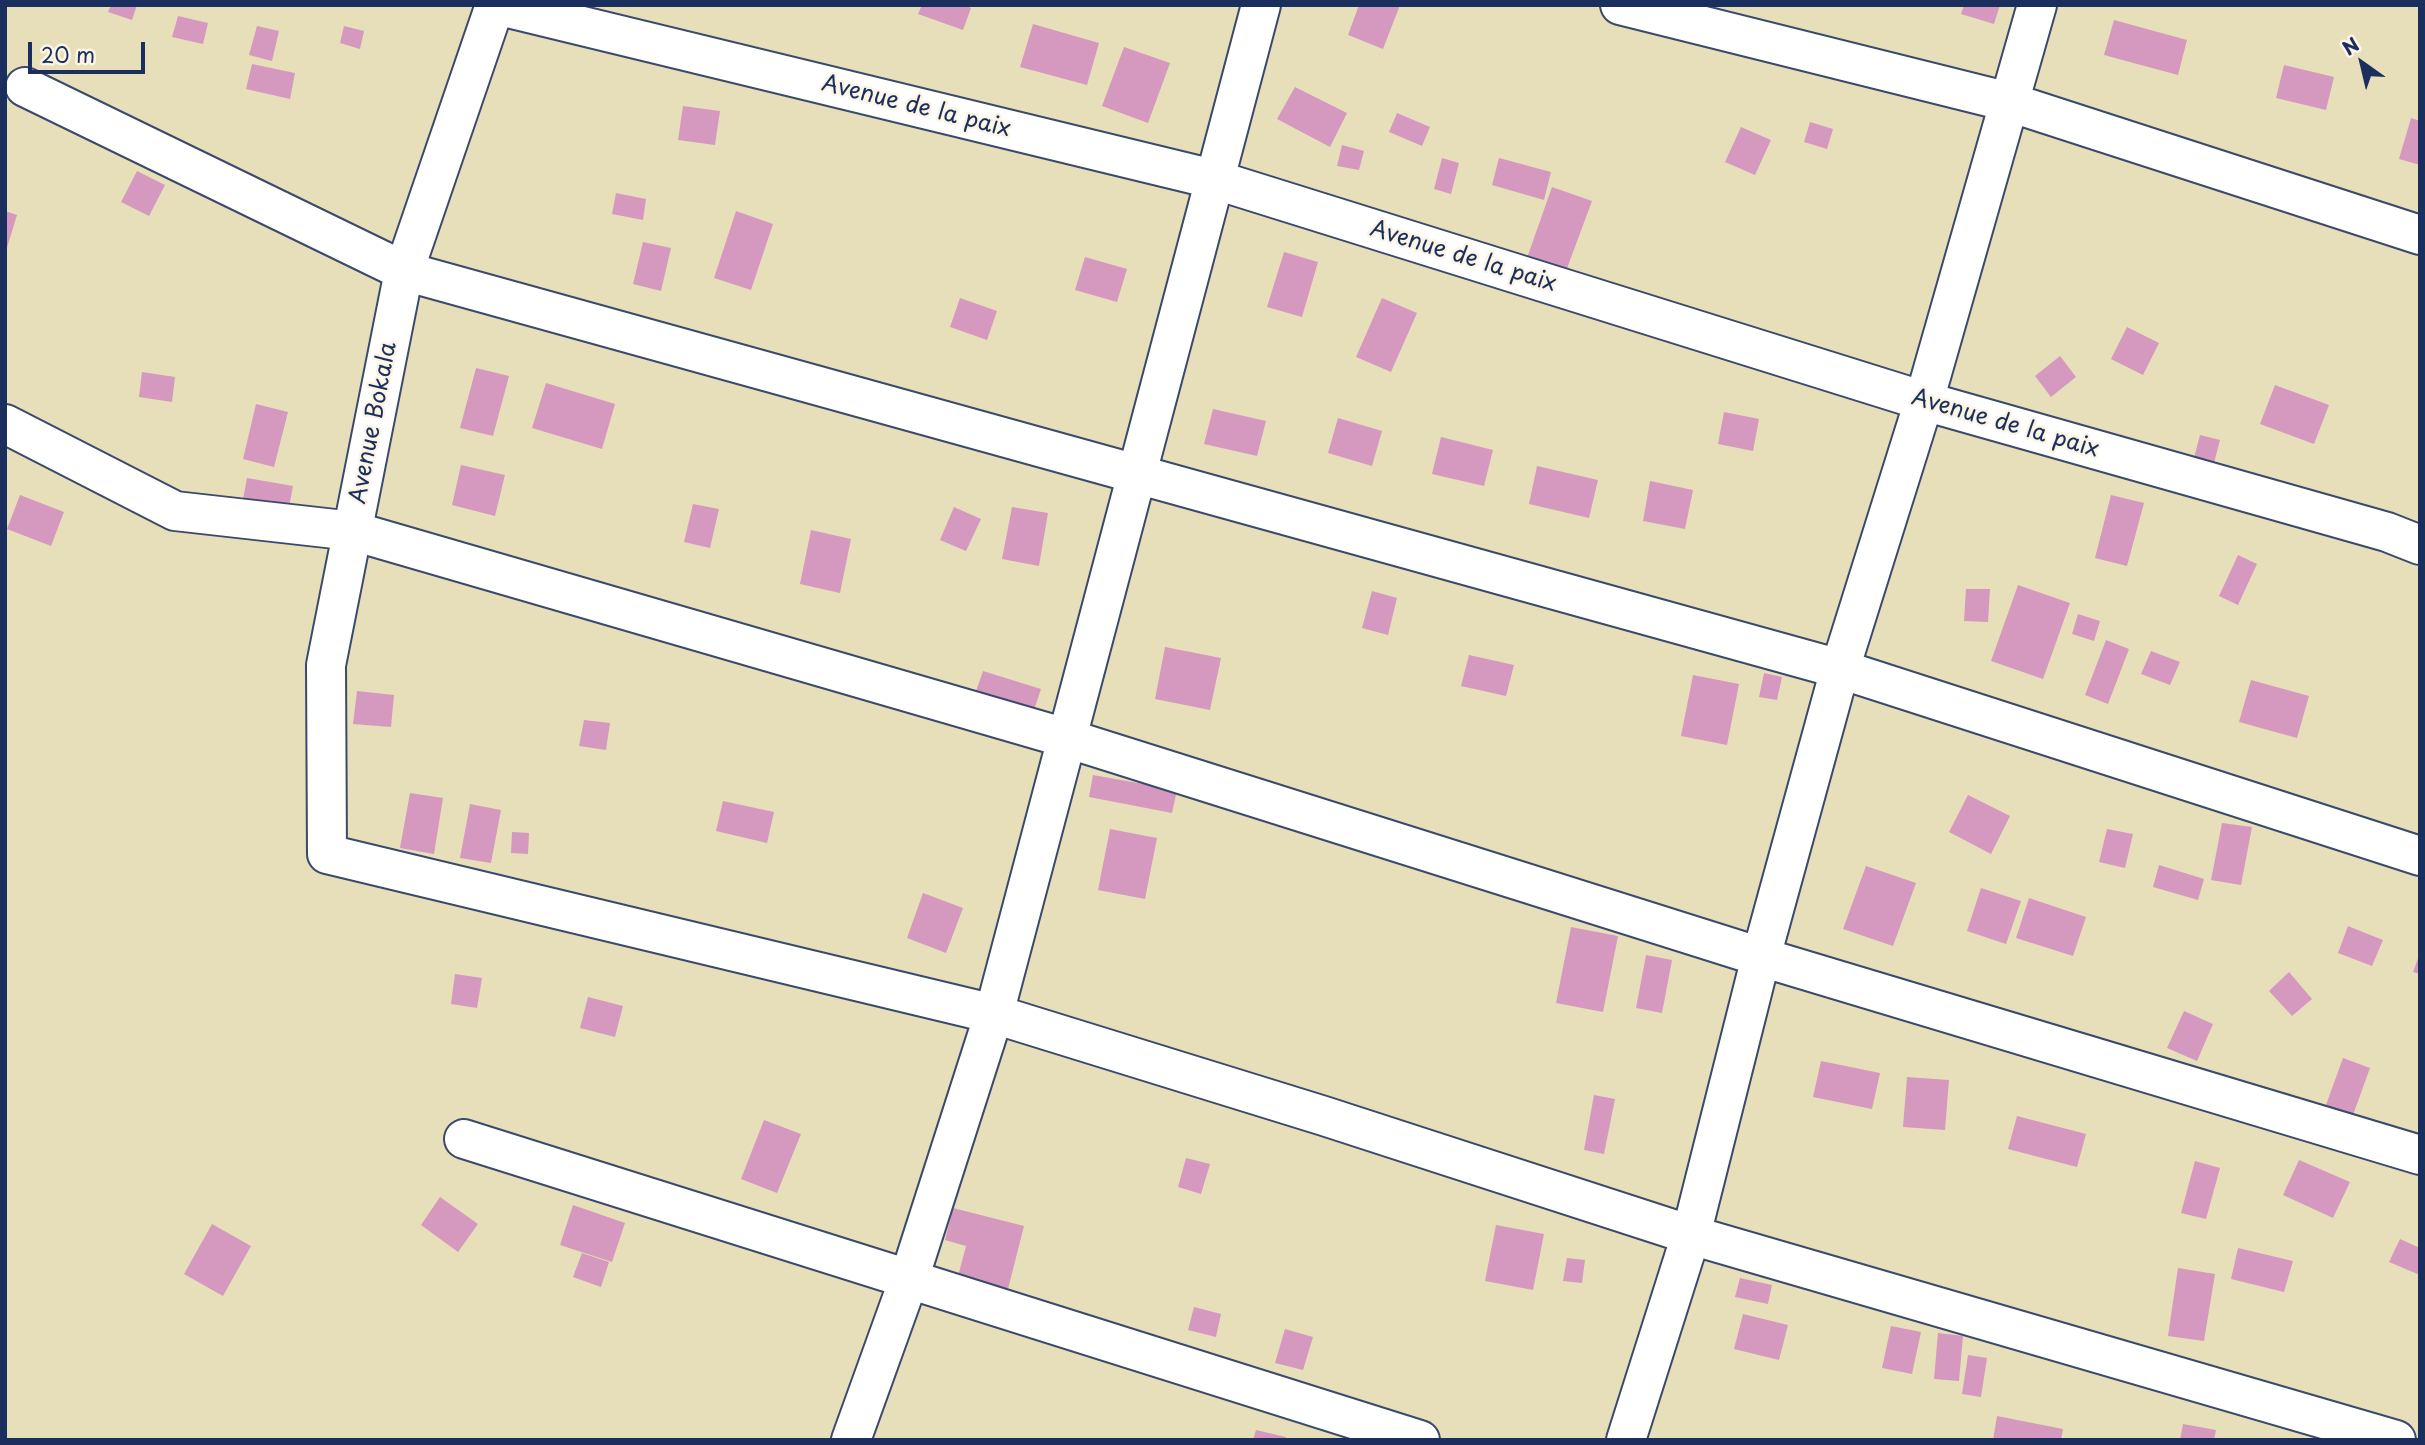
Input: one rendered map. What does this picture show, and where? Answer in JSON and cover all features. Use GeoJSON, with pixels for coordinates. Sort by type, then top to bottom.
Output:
{"type":"FeatureCollection","features":[{"type":"Feature","properties":{"kind":"street","name":"Avenue de la paix"},"geometry":{"type":"LineString","coordinates":[[495,5],[1213,179],[1924,401],[2374,528],[2420,545]]}},
{"type":"Feature","properties":{"kind":"street","name":"Avenue Bokala"},"geometry":{"type":"LineString","coordinates":[[495,5],[404,271],[326,665],[327,854],[995,1014]]}},
{"type":"Feature","properties":{"kind":"street"},"geometry":{"type":"LineString","coordinates":[[851,1440],[909,1279],[995,1014],[1261,5]]}},
{"type":"Feature","properties":{"kind":"street"},"geometry":{"type":"LineString","coordinates":[[1620,5],[2009,102],[2420,235]]}},
{"type":"Feature","properties":{"kind":"street"},"geometry":{"type":"LineString","coordinates":[[1626,1440],[1691,1235],[1761,957],[1840,669],[1924,401],[2037,5]]}},
{"type":"Feature","properties":{"kind":"street"},"geometry":{"type":"LineString","coordinates":[[24,87],[404,271],[1840,669],[2420,856]]}},
{"type":"Feature","properties":{"kind":"street"},"geometry":{"type":"LineString","coordinates":[[5,424],[175,511],[353,531],[1066,738],[1761,957],[2420,1155]]}},
{"type":"Feature","properties":{"kind":"street"},"geometry":{"type":"LineString","coordinates":[[995,1014],[1311,1112],[1691,1235],[2396,1440]]}},
{"type":"Feature","properties":{"kind":"street"},"geometry":{"type":"LineString","coordinates":[[464,1139],[1420,1440]]}},
{"type":"Feature","properties":{"kind":"building"},"geometry":{"type":"Polygon","coordinates":[[[111,5],[137,5],[132,20],[108,12],[111,5]]]}},
{"type":"Feature","properties":{"kind":"building"},"geometry":{"type":"Polygon","coordinates":[[[922,5],[965,5],[971,8],[963,30],[918,14],[922,5]]]}},
{"type":"Feature","properties":{"kind":"building"},"geometry":{"type":"Polygon","coordinates":[[[1359,5],[1400,5],[1383,49],[1348,35],[1359,5]]]}},
{"type":"Feature","properties":{"kind":"building"},"geometry":{"type":"Polygon","coordinates":[[[1964,5],[2000,5],[1994,24],[1961,14],[1964,5]]]}},
{"type":"Feature","properties":{"kind":"building"},"geometry":{"type":"Polygon","coordinates":[[[178,16],[208,23],[203,44],[172,37],[178,16]]]}},
{"type":"Feature","properties":{"kind":"building"},"geometry":{"type":"Polygon","coordinates":[[[2114,20],[2187,40],[2178,75],[2104,55],[2114,20]]]}},
{"type":"Feature","properties":{"kind":"building"},"geometry":{"type":"Polygon","coordinates":[[[1033,24],[1099,43],[1087,85],[1020,67],[1033,24]]]}},
{"type":"Feature","properties":{"kind":"building"},"geometry":{"type":"Polygon","coordinates":[[[257,26],[279,31],[272,61],[249,55],[257,26]]]}},
{"type":"Feature","properties":{"kind":"building"},"geometry":{"type":"Polygon","coordinates":[[[344,26],[364,31],[360,49],[340,43],[344,26]]]}},
{"type":"Feature","properties":{"kind":"building"},"geometry":{"type":"Polygon","coordinates":[[[1124,47],[1170,63],[1148,123],[1102,106],[1124,47]]]}},
{"type":"Feature","properties":{"kind":"building"},"geometry":{"type":"Polygon","coordinates":[[[252,64],[295,73],[290,99],[246,89],[252,64]]]}},
{"type":"Feature","properties":{"kind":"building"},"geometry":{"type":"Polygon","coordinates":[[[2284,65],[2334,77],[2326,110],[2276,98],[2284,65]]]}},
{"type":"Feature","properties":{"kind":"building"},"geometry":{"type":"Polygon","coordinates":[[[1295,87],[1347,113],[1330,147],[1277,119],[1295,87]]]}},
{"type":"Feature","properties":{"kind":"building"},"geometry":{"type":"Polygon","coordinates":[[[683,106],[720,111],[715,145],[678,140],[683,106]]]}},
{"type":"Feature","properties":{"kind":"building"},"geometry":{"type":"Polygon","coordinates":[[[1397,113],[1430,127],[1422,146],[1389,132],[1397,113]]]}},
{"type":"Feature","properties":{"kind":"building"},"geometry":{"type":"Polygon","coordinates":[[[2411,118],[2420,121],[2420,165],[2399,159],[2411,118]]]}},
{"type":"Feature","properties":{"kind":"building"},"geometry":{"type":"Polygon","coordinates":[[[1810,122],[1833,129],[1827,149],[1804,142],[1810,122]]]}},
{"type":"Feature","properties":{"kind":"building"},"geometry":{"type":"Polygon","coordinates":[[[1741,127],[1771,140],[1755,175],[1725,162],[1741,127]]]}},
{"type":"Feature","properties":{"kind":"building"},"geometry":{"type":"Polygon","coordinates":[[[1342,145],[1364,151],[1359,170],[1337,166],[1342,145]]]}},
{"type":"Feature","properties":{"kind":"building"},"geometry":{"type":"Polygon","coordinates":[[[1442,158],[1459,163],[1451,194],[1434,189],[1442,158]]]}},
{"type":"Feature","properties":{"kind":"building"},"geometry":{"type":"Polygon","coordinates":[[[1499,158],[1551,172],[1544,200],[1492,185],[1499,158]]]}},
{"type":"Feature","properties":{"kind":"building"},"geometry":{"type":"Polygon","coordinates":[[[137,171],[165,185],[149,216],[121,202],[137,171]]]}},
{"type":"Feature","properties":{"kind":"building"},"geometry":{"type":"Polygon","coordinates":[[[1552,187],[1592,201],[1566,271],[1527,258],[1552,187]]]}},
{"type":"Feature","properties":{"kind":"building"},"geometry":{"type":"Polygon","coordinates":[[[616,193],[646,199],[643,220],[612,214],[616,193]]]}},
{"type":"Feature","properties":{"kind":"building"},"geometry":{"type":"Polygon","coordinates":[[[5,211],[17,215],[6,251],[5,251],[5,211]]]}},
{"type":"Feature","properties":{"kind":"building"},"geometry":{"type":"Polygon","coordinates":[[[736,211],[773,224],[751,290],[714,278],[736,211]]]}},
{"type":"Feature","properties":{"kind":"building"},"geometry":{"type":"Polygon","coordinates":[[[643,242],[671,248],[661,291],[633,284],[643,242]]]}},
{"type":"Feature","properties":{"kind":"building"},"geometry":{"type":"Polygon","coordinates":[[[1284,252],[1318,262],[1302,317],[1267,307],[1284,252]]]}},
{"type":"Feature","properties":{"kind":"building"},"geometry":{"type":"Polygon","coordinates":[[[1085,257],[1127,269],[1117,302],[1075,290],[1085,257]]]}},
{"type":"Feature","properties":{"kind":"building"},"geometry":{"type":"Polygon","coordinates":[[[960,298],[997,311],[987,340],[950,327],[960,298]]]}},
{"type":"Feature","properties":{"kind":"building"},"geometry":{"type":"Polygon","coordinates":[[[1382,298],[1417,313],[1391,372],[1356,357],[1382,298]]]}},
{"type":"Feature","properties":{"kind":"building"},"geometry":{"type":"Polygon","coordinates":[[[2127,327],[2159,343],[2143,375],[2111,359],[2127,327]]]}},
{"type":"Feature","properties":{"kind":"building"},"geometry":{"type":"Polygon","coordinates":[[[2060,356],[2076,377],[2051,397],[2035,376],[2060,356]]]}},
{"type":"Feature","properties":{"kind":"building"},"geometry":{"type":"Polygon","coordinates":[[[476,368],[509,376],[493,436],[460,428],[476,368]]]}},
{"type":"Feature","properties":{"kind":"building"},"geometry":{"type":"Polygon","coordinates":[[[142,372],[175,377],[172,402],[139,397],[142,372]]]}},
{"type":"Feature","properties":{"kind":"building"},"geometry":{"type":"Polygon","coordinates":[[[546,383],[615,404],[602,449],[532,428],[546,383]]]}},
{"type":"Feature","properties":{"kind":"building"},"geometry":{"type":"Polygon","coordinates":[[[2275,385],[2329,405],[2314,444],[2260,424],[2275,385]]]}},
{"type":"Feature","properties":{"kind":"building"},"geometry":{"type":"Polygon","coordinates":[[[256,404],[288,412],[274,467],[243,459],[256,404]]]}},
{"type":"Feature","properties":{"kind":"building"},"geometry":{"type":"Polygon","coordinates":[[[1213,409],[1266,421],[1257,456],[1204,444],[1213,409]]]}},
{"type":"Feature","properties":{"kind":"building"},"geometry":{"type":"Polygon","coordinates":[[[1724,412],[1759,419],[1753,451],[1718,444],[1724,412]]]}},
{"type":"Feature","properties":{"kind":"building"},"geometry":{"type":"Polygon","coordinates":[[[1338,418],[1382,431],[1372,466],[1328,453],[1338,418]]]}},
{"type":"Feature","properties":{"kind":"building"},"geometry":{"type":"Polygon","coordinates":[[[2200,435],[2220,440],[2214,463],[2194,458],[2200,435]]]}},
{"type":"Feature","properties":{"kind":"building"},"geometry":{"type":"Polygon","coordinates":[[[1441,437],[1493,450],[1484,486],[1432,474],[1441,437]]]}},
{"type":"Feature","properties":{"kind":"building"},"geometry":{"type":"Polygon","coordinates":[[[461,465],[505,475],[495,516],[452,505],[461,465]]]}},
{"type":"Feature","properties":{"kind":"building"},"geometry":{"type":"Polygon","coordinates":[[[1537,466],[1598,480],[1589,518],[1529,504],[1537,466]]]}},
{"type":"Feature","properties":{"kind":"building"},"geometry":{"type":"Polygon","coordinates":[[[247,478],[293,486],[287,518],[241,510],[247,478]]]}},
{"type":"Feature","properties":{"kind":"building"},"geometry":{"type":"Polygon","coordinates":[[[1650,481],[1693,490],[1685,529],[1643,521],[1650,481]]]}},
{"type":"Feature","properties":{"kind":"building"},"geometry":{"type":"Polygon","coordinates":[[[20,495],[64,512],[51,546],[7,529],[20,495]]]}},
{"type":"Feature","properties":{"kind":"building"},"geometry":{"type":"Polygon","coordinates":[[[2111,495],[2144,503],[2127,566],[2095,558],[2111,495]]]}},
{"type":"Feature","properties":{"kind":"building"},"geometry":{"type":"Polygon","coordinates":[[[693,504],[719,509],[710,548],[684,542],[693,504]]]}},
{"type":"Feature","properties":{"kind":"building"},"geometry":{"type":"Polygon","coordinates":[[[954,507],[981,519],[966,551],[940,540],[954,507]]]}},
{"type":"Feature","properties":{"kind":"building"},"geometry":{"type":"Polygon","coordinates":[[[1012,507],[1048,513],[1039,566],[1002,559],[1012,507]]]}},
{"type":"Feature","properties":{"kind":"building"},"geometry":{"type":"Polygon","coordinates":[[[811,530],[851,539],[840,593],[800,584],[811,530]]]}},
{"type":"Feature","properties":{"kind":"building"},"geometry":{"type":"Polygon","coordinates":[[[2238,555],[2257,564],[2238,605],[2219,596],[2238,555]]]}},
{"type":"Feature","properties":{"kind":"building"},"geometry":{"type":"Polygon","coordinates":[[[2018,585],[2070,603],[2043,679],[1991,661],[2018,585]]]}},
{"type":"Feature","properties":{"kind":"building"},"geometry":{"type":"Polygon","coordinates":[[[1966,589],[1990,589],[1988,622],[1964,621],[1966,589]]]}},
{"type":"Feature","properties":{"kind":"building"},"geometry":{"type":"Polygon","coordinates":[[[1372,591],[1397,598],[1388,635],[1362,628],[1372,591]]]}},
{"type":"Feature","properties":{"kind":"building"},"geometry":{"type":"Polygon","coordinates":[[[2078,614],[2100,621],[2094,641],[2072,634],[2078,614]]]}},
{"type":"Feature","properties":{"kind":"building"},"geometry":{"type":"Polygon","coordinates":[[[2106,640],[2129,649],[2108,704],[2085,695],[2106,640]]]}},
{"type":"Feature","properties":{"kind":"building"},"geometry":{"type":"Polygon","coordinates":[[[1165,647],[1221,658],[1210,710],[1155,699],[1165,647]]]}},
{"type":"Feature","properties":{"kind":"building"},"geometry":{"type":"Polygon","coordinates":[[[2151,651],[2180,662],[2170,685],[2141,674],[2151,651]]]}},
{"type":"Feature","properties":{"kind":"building"},"geometry":{"type":"Polygon","coordinates":[[[1469,655],[1514,665],[1506,696],[1461,686],[1469,655]]]}},
{"type":"Feature","properties":{"kind":"building"},"geometry":{"type":"Polygon","coordinates":[[[983,671],[1041,689],[1032,716],[974,697],[983,671]]]}},
{"type":"Feature","properties":{"kind":"building"},"geometry":{"type":"Polygon","coordinates":[[[1764,673],[1782,677],[1777,700],[1759,697],[1764,673]]]}},
{"type":"Feature","properties":{"kind":"building"},"geometry":{"type":"Polygon","coordinates":[[[1693,675],[1739,684],[1727,745],[1681,736],[1693,675]]]}},
{"type":"Feature","properties":{"kind":"building"},"geometry":{"type":"Polygon","coordinates":[[[2251,680],[2309,696],[2297,738],[2239,722],[2251,680]]]}},
{"type":"Feature","properties":{"kind":"building"},"geometry":{"type":"Polygon","coordinates":[[[357,691],[394,695],[391,727],[353,724],[357,691]]]}},
{"type":"Feature","properties":{"kind":"building"},"geometry":{"type":"Polygon","coordinates":[[[584,720],[610,723],[606,750],[579,746],[584,720]]]}},
{"type":"Feature","properties":{"kind":"building"},"geometry":{"type":"Polygon","coordinates":[[[1093,775],[1177,790],[1172,813],[1089,797],[1093,775]]]}},
{"type":"Feature","properties":{"kind":"building"},"geometry":{"type":"Polygon","coordinates":[[[410,793],[443,798],[434,854],[400,848],[410,793]]]}},
{"type":"Feature","properties":{"kind":"building"},"geometry":{"type":"Polygon","coordinates":[[[1968,795],[2010,816],[1991,854],[1949,832],[1968,795]]]}},
{"type":"Feature","properties":{"kind":"building"},"geometry":{"type":"Polygon","coordinates":[[[723,801],[774,812],[767,843],[716,831],[723,801]]]}},
{"type":"Feature","properties":{"kind":"building"},"geometry":{"type":"Polygon","coordinates":[[[470,804],[501,810],[491,863],[460,858],[470,804]]]}},
{"type":"Feature","properties":{"kind":"building"},"geometry":{"type":"Polygon","coordinates":[[[2222,823],[2252,827],[2241,885],[2211,880],[2222,823]]]}},
{"type":"Feature","properties":{"kind":"building"},"geometry":{"type":"Polygon","coordinates":[[[1110,829],[1157,838],[1145,899],[1098,890],[1110,829]]]}},
{"type":"Feature","properties":{"kind":"building"},"geometry":{"type":"Polygon","coordinates":[[[2107,829],[2133,834],[2125,868],[2099,862],[2107,829]]]}},
{"type":"Feature","properties":{"kind":"building"},"geometry":{"type":"Polygon","coordinates":[[[512,832],[529,833],[528,854],[511,853],[512,832]]]}},
{"type":"Feature","properties":{"kind":"building"},"geometry":{"type":"Polygon","coordinates":[[[2159,865],[2204,879],[2198,900],[2153,887],[2159,865]]]}},
{"type":"Feature","properties":{"kind":"building"},"geometry":{"type":"Polygon","coordinates":[[[1866,866],[1916,883],[1893,946],[1843,929],[1866,866]]]}},
{"type":"Feature","properties":{"kind":"building"},"geometry":{"type":"Polygon","coordinates":[[[1981,888],[2021,901],[2006,944],[1967,931],[1981,888]]]}},
{"type":"Feature","properties":{"kind":"building"},"geometry":{"type":"Polygon","coordinates":[[[923,893],[963,908],[946,953],[907,938],[923,893]]]}},
{"type":"Feature","properties":{"kind":"building"},"geometry":{"type":"Polygon","coordinates":[[[2029,898],[2086,917],[2073,956],[2016,938],[2029,898]]]}},
{"type":"Feature","properties":{"kind":"building"},"geometry":{"type":"Polygon","coordinates":[[[2348,926],[2383,940],[2372,966],[2338,953],[2348,926]]]}},
{"type":"Feature","properties":{"kind":"building"},"geometry":{"type":"Polygon","coordinates":[[[1571,927],[1618,936],[1603,1012],[1556,1003],[1571,927]]]}},
{"type":"Feature","properties":{"kind":"building"},"geometry":{"type":"Polygon","coordinates":[[[2420,953],[2420,974],[2413,972],[2420,953]]]}},
{"type":"Feature","properties":{"kind":"building"},"geometry":{"type":"Polygon","coordinates":[[[1646,955],[1672,960],[1662,1013],[1636,1008],[1646,955]]]}},
{"type":"Feature","properties":{"kind":"building"},"geometry":{"type":"Polygon","coordinates":[[[2289,972],[2312,999],[2292,1016],[2269,991],[2289,972]]]}},
{"type":"Feature","properties":{"kind":"building"},"geometry":{"type":"Polygon","coordinates":[[[455,974],[482,978],[477,1008],[451,1004],[455,974]]]}},
{"type":"Feature","properties":{"kind":"building"},"geometry":{"type":"Polygon","coordinates":[[[588,997],[623,1006],[615,1037],[580,1028],[588,997]]]}},
{"type":"Feature","properties":{"kind":"building"},"geometry":{"type":"Polygon","coordinates":[[[2184,1011],[2213,1024],[2197,1061],[2167,1048],[2184,1011]]]}},
{"type":"Feature","properties":{"kind":"building"},"geometry":{"type":"Polygon","coordinates":[[[2343,1058],[2370,1068],[2353,1115],[2326,1105],[2343,1058]]]}},
{"type":"Feature","properties":{"kind":"building"},"geometry":{"type":"Polygon","coordinates":[[[1821,1061],[1880,1073],[1872,1109],[1813,1097],[1821,1061]]]}},
{"type":"Feature","properties":{"kind":"building"},"geometry":{"type":"Polygon","coordinates":[[[1907,1077],[1949,1080],[1945,1130],[1903,1127],[1907,1077]]]}},
{"type":"Feature","properties":{"kind":"building"},"geometry":{"type":"Polygon","coordinates":[[[1594,1095],[1615,1099],[1604,1154],[1584,1150],[1594,1095]]]}},
{"type":"Feature","properties":{"kind":"building"},"geometry":{"type":"Polygon","coordinates":[[[2017,1116],[2086,1134],[2077,1167],[2008,1149],[2017,1116]]]}},
{"type":"Feature","properties":{"kind":"building"},"geometry":{"type":"Polygon","coordinates":[[[764,1120],[801,1134],[777,1193],[741,1179],[764,1120]]]}},
{"type":"Feature","properties":{"kind":"building"},"geometry":{"type":"Polygon","coordinates":[[[1186,1158],[1210,1164],[1201,1194],[1178,1187],[1186,1158]]]}},
{"type":"Feature","properties":{"kind":"building"},"geometry":{"type":"Polygon","coordinates":[[[2299,1160],[2350,1182],[2333,1218],[2283,1195],[2299,1160]]]}},
{"type":"Feature","properties":{"kind":"building"},"geometry":{"type":"Polygon","coordinates":[[[2195,1161],[2220,1168],[2206,1219],[2181,1213],[2195,1161]]]}},
{"type":"Feature","properties":{"kind":"building"},"geometry":{"type":"Polygon","coordinates":[[[440,1197],[478,1224],[458,1252],[421,1225],[440,1197]]]}},
{"type":"Feature","properties":{"kind":"building"},"geometry":{"type":"Polygon","coordinates":[[[573,1205],[625,1223],[612,1262],[560,1245],[573,1205]]]}},
{"type":"Feature","properties":{"kind":"building"},"geometry":{"type":"Polygon","coordinates":[[[953,1208],[1024,1226],[1006,1297],[956,1284],[966,1246],[945,1240],[953,1208]]]}},
{"type":"Feature","properties":{"kind":"building"},"geometry":{"type":"Polygon","coordinates":[[[212,1224],[251,1246],[223,1296],[184,1274],[212,1224]]]}},
{"type":"Feature","properties":{"kind":"building"},"geometry":{"type":"Polygon","coordinates":[[[1496,1225],[1544,1234],[1533,1290],[1485,1281],[1496,1225]]]}},
{"type":"Feature","properties":{"kind":"building"},"geometry":{"type":"Polygon","coordinates":[[[2400,1239],[2420,1248],[2420,1275],[2389,1262],[2400,1239]]]}},
{"type":"Feature","properties":{"kind":"building"},"geometry":{"type":"Polygon","coordinates":[[[2238,1248],[2293,1261],[2284,1292],[2231,1279],[2238,1248]]]}},
{"type":"Feature","properties":{"kind":"building"},"geometry":{"type":"Polygon","coordinates":[[[582,1253],[609,1262],[601,1287],[573,1277],[582,1253]]]}},
{"type":"Feature","properties":{"kind":"building"},"geometry":{"type":"Polygon","coordinates":[[[1567,1258],[1585,1260],[1582,1283],[1563,1281],[1567,1258]]]}},
{"type":"Feature","properties":{"kind":"building"},"geometry":{"type":"Polygon","coordinates":[[[2178,1268],[2215,1274],[2204,1341],[2168,1336],[2178,1268]]]}},
{"type":"Feature","properties":{"kind":"building"},"geometry":{"type":"Polygon","coordinates":[[[1740,1278],[1772,1285],[1768,1304],[1735,1297],[1740,1278]]]}},
{"type":"Feature","properties":{"kind":"building"},"geometry":{"type":"Polygon","coordinates":[[[1194,1307],[1221,1314],[1216,1337],[1188,1330],[1194,1307]]]}},
{"type":"Feature","properties":{"kind":"building"},"geometry":{"type":"Polygon","coordinates":[[[1743,1314],[1788,1325],[1779,1360],[1734,1349],[1743,1314]]]}},
{"type":"Feature","properties":{"kind":"building"},"geometry":{"type":"Polygon","coordinates":[[[1891,1326],[1921,1332],[1912,1374],[1882,1368],[1891,1326]]]}},
{"type":"Feature","properties":{"kind":"building"},"geometry":{"type":"Polygon","coordinates":[[[1285,1329],[1313,1337],[1303,1370],[1275,1363],[1285,1329]]]}},
{"type":"Feature","properties":{"kind":"building"},"geometry":{"type":"Polygon","coordinates":[[[1938,1333],[1963,1336],[1959,1381],[1934,1379],[1938,1333]]]}},
{"type":"Feature","properties":{"kind":"building"},"geometry":{"type":"Polygon","coordinates":[[[1968,1355],[1987,1358],[1981,1397],[1962,1394],[1968,1355]]]}},
{"type":"Feature","properties":{"kind":"building"},"geometry":{"type":"Polygon","coordinates":[[[1997,1416],[2063,1429],[2061,1440],[1993,1440],[1997,1416]]]}},
{"type":"Feature","properties":{"kind":"building"},"geometry":{"type":"Polygon","coordinates":[[[2183,1424],[2216,1430],[2214,1440],[2180,1440],[2183,1424]]]}},
{"type":"Feature","properties":{"kind":"building"},"geometry":{"type":"Polygon","coordinates":[[[1256,1430],[1286,1437],[1285,1440],[1253,1440],[1256,1430]]]}}]}
